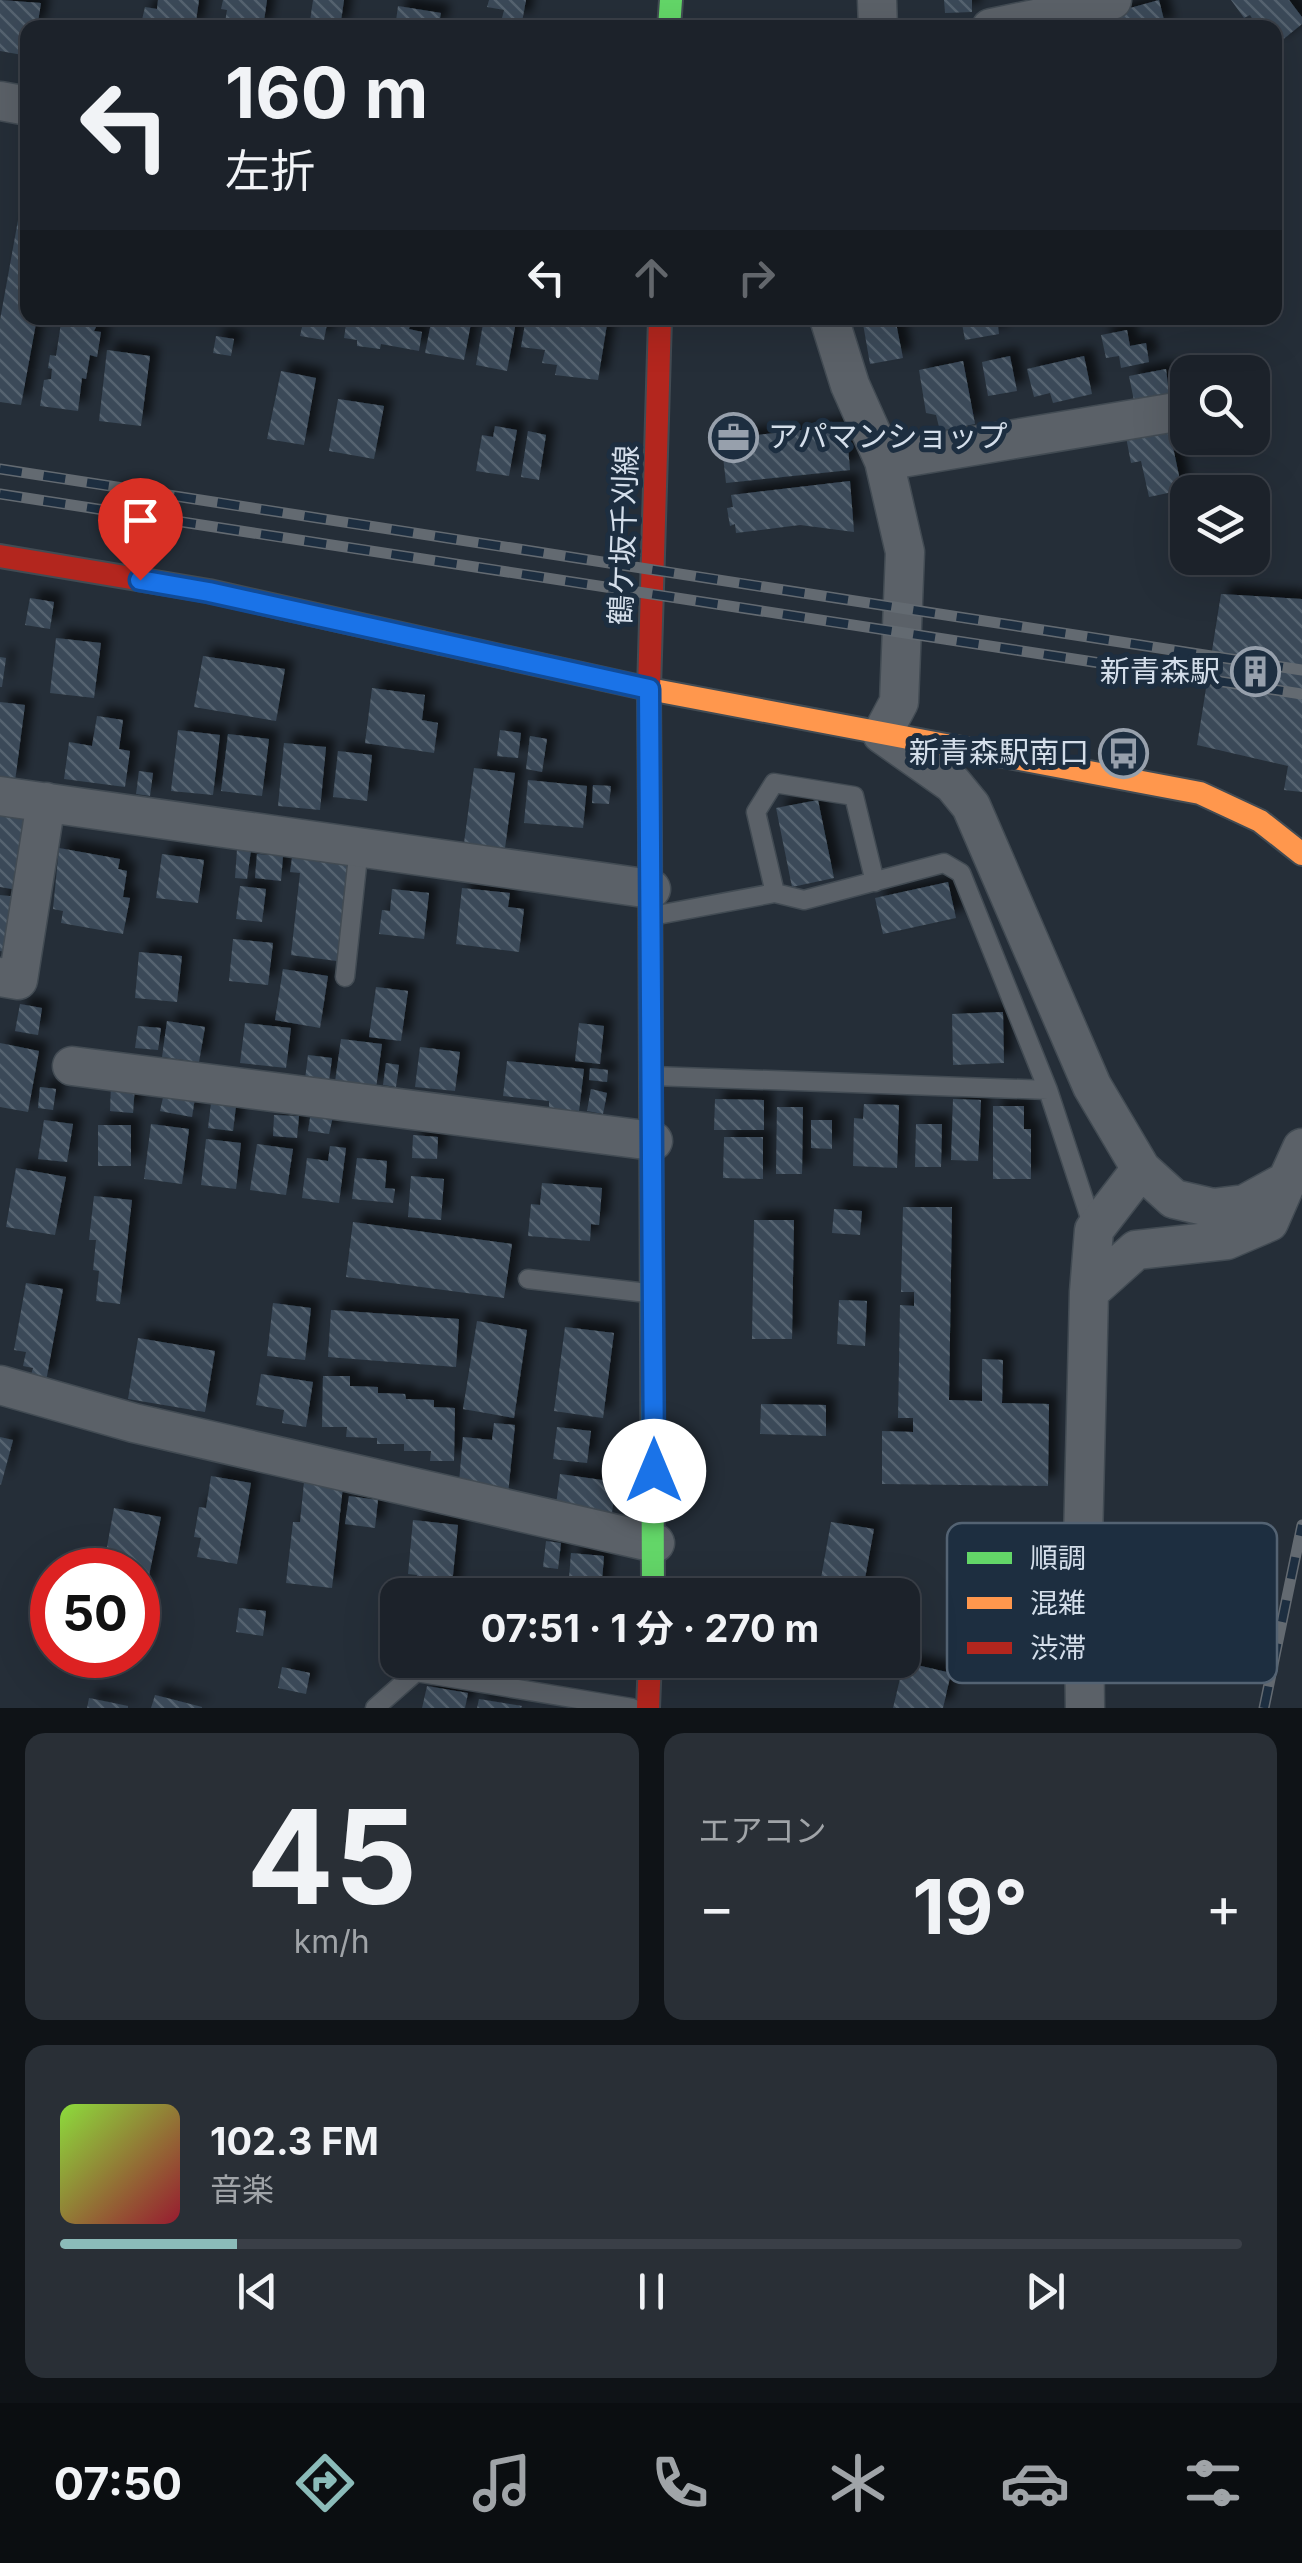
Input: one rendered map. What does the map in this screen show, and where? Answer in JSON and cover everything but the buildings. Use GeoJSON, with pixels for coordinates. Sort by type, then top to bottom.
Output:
{"type":"FeatureCollection","features":[{"type":"Feature","properties":{"kind":"main road","name":"鶴ケ坂千刈線"},"geometry":{"type":"LineString","coordinates":[[654,1578],[649,689],[660,325]]}},
{"type":"Feature","properties":{"kind":"main road"},"geometry":{"type":"LineString","coordinates":[[0,556],[209,592],[649,689],[1200,792],[1260,821],[1302,854]]}},
{"type":"Feature","properties":{"kind":"main road"},"geometry":{"type":"LineString","coordinates":[[648,1708],[649,1678]]}},
{"type":"Feature","properties":{"kind":"street"},"geometry":{"type":"LineString","coordinates":[[1030,20],[1112,0]]}},
{"type":"Feature","properties":{"kind":"street"},"geometry":{"type":"LineString","coordinates":[[831,325],[850,384],[884,461],[904,552],[900,702],[882,734],[952,784],[971,806],[1092,1086],[1141,1170],[1174,1199],[1214,1208],[1246,1204],[1295,1164]]}},
{"type":"Feature","properties":{"kind":"street"},"geometry":{"type":"LineString","coordinates":[[884,461],[1170,413]]}},
{"type":"Feature","properties":{"kind":"street"},"geometry":{"type":"LineString","coordinates":[[0,796],[360,847],[652,902]]}},
{"type":"Feature","properties":{"kind":"street"},"geometry":{"type":"LineString","coordinates":[[0,976],[18,980],[46,802]]}},
{"type":"Feature","properties":{"kind":"street"},"geometry":{"type":"LineString","coordinates":[[72,1066],[653,1141]]}},
{"type":"Feature","properties":{"kind":"street"},"geometry":{"type":"LineString","coordinates":[[1089,1292],[1136,1250],[1227,1240],[1270,1222],[1295,1164]]}},
{"type":"Feature","properties":{"kind":"street"},"geometry":{"type":"LineString","coordinates":[[1083,1523],[1094,1230],[1141,1170]]}},
{"type":"Feature","properties":{"kind":"street"},"geometry":{"type":"LineString","coordinates":[[0,1385],[134,1423],[655,1543]]}},
{"type":"Feature","properties":{"kind":"street"},"geometry":{"type":"LineString","coordinates":[[1086,1683],[1086,1708]]}},
{"type":"Feature","properties":{"kind":"lane"},"geometry":{"type":"LineString","coordinates":[[775,893],[756,812],[774,783],[854,796],[875,882]]}},
{"type":"Feature","properties":{"kind":"lane"},"geometry":{"type":"LineString","coordinates":[[345,977],[360,847]]}},
{"type":"Feature","properties":{"kind":"lane"},"geometry":{"type":"LineString","coordinates":[[652,902],[775,893],[804,900],[944,863],[961,873],[1048,1090],[1094,1230]]}},
{"type":"Feature","properties":{"kind":"lane"},"geometry":{"type":"LineString","coordinates":[[652,1076],[1048,1090]]}},
{"type":"Feature","properties":{"kind":"lane"},"geometry":{"type":"LineString","coordinates":[[528,1279],[654,1294]]}},
{"type":"Feature","properties":{"kind":"lane"},"geometry":{"type":"LineString","coordinates":[[375,1708],[416,1672],[632,1708]]}},
{"type":"Feature","properties":{"kind":"railway"},"geometry":{"type":"LineString","coordinates":[[0,469],[1302,670]]}},
{"type":"Feature","properties":{"kind":"railway"},"geometry":{"type":"LineString","coordinates":[[0,494],[1302,694]]}},
{"type":"Feature","properties":{"kind":"railway"},"geometry":{"type":"LineString","coordinates":[[1277,1645],[1302,1525]]}},
{"type":"Feature","properties":{"kind":"railway"},"geometry":{"type":"LineString","coordinates":[[1264,1708],[1269,1683]]}},
{"type":"Feature","properties":{"kind":"traffic: fast"},"geometry":{"type":"LineString","coordinates":[[670,20],[671,0]]}},
{"type":"Feature","properties":{"kind":"traffic: fast"},"geometry":{"type":"LineString","coordinates":[[650,838],[653,1578]]}},
{"type":"Feature","properties":{"kind":"traffic: slow"},"geometry":{"type":"LineString","coordinates":[[441,643],[649,689],[1200,793],[1260,821],[1302,854]]}},
{"type":"Feature","properties":{"kind":"traffic: jam"},"geometry":{"type":"LineString","coordinates":[[650,838],[649,689],[660,325]]}},
{"type":"Feature","properties":{"kind":"traffic: jam"},"geometry":{"type":"LineString","coordinates":[[0,556],[209,591],[441,643]]}},
{"type":"Feature","properties":{"kind":"traffic: jam"},"geometry":{"type":"LineString","coordinates":[[648,1708],[649,1678]]}},
{"type":"Feature","properties":{"kind":"place","name":"アパマンショップ"},"geometry":{"type":"Point","coordinates":[733,437]}},
{"type":"Feature","properties":{"kind":"place","name":"新青森駅"},"geometry":{"type":"Point","coordinates":[1255,672]}},
{"type":"Feature","properties":{"kind":"place","name":"新青森駅南口"},"geometry":{"type":"Point","coordinates":[1124,753]}},
{"type":"Feature","properties":{"kind":"route"},"geometry":{"type":"LineString","coordinates":[[140,580],[649,689],[654,1471]]}}]}
